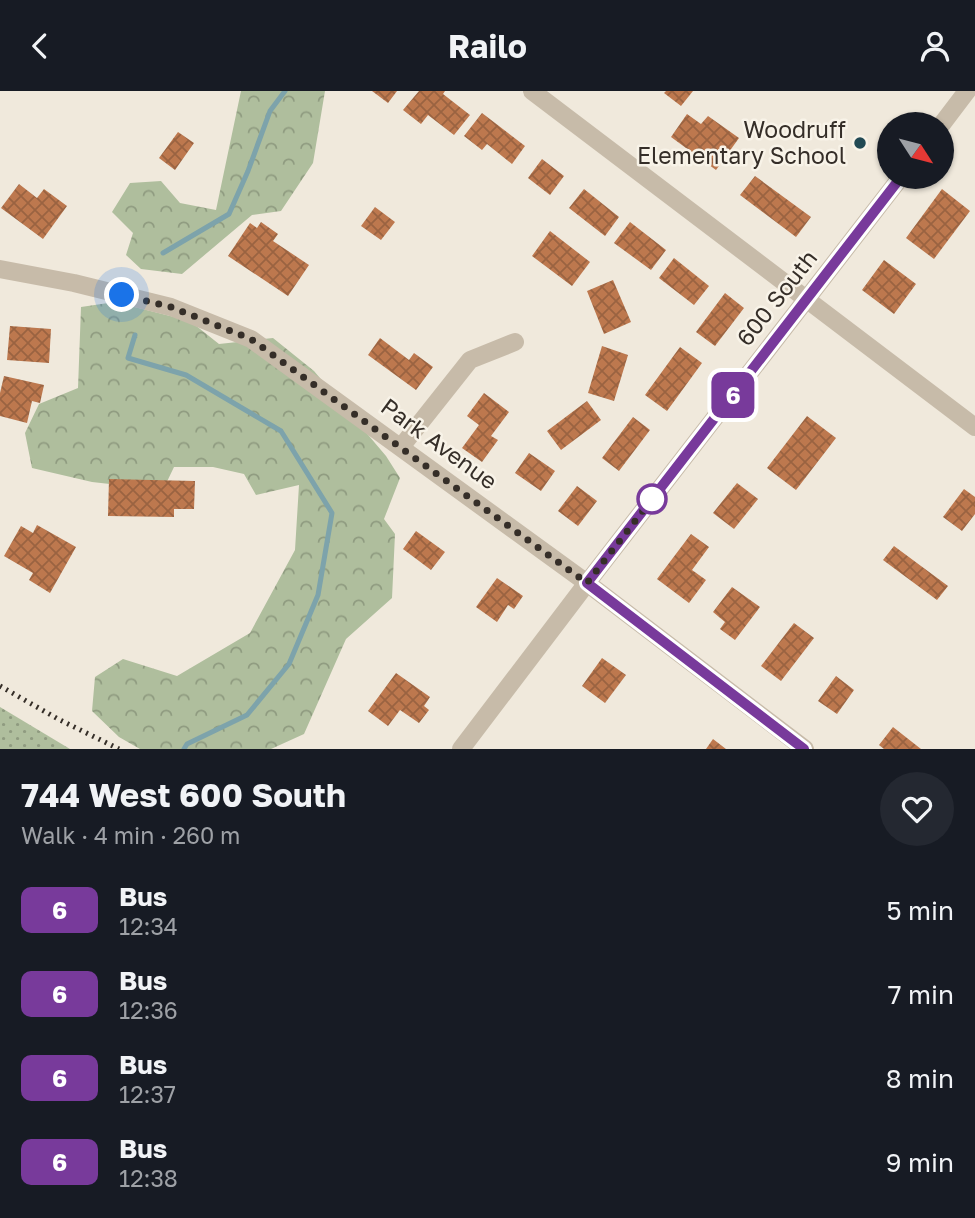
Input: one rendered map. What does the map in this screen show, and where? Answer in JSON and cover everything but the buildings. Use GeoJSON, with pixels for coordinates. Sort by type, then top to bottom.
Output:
{"type":"FeatureCollection","features":[{"type":"Feature","properties":{"kind":"street"},"geometry":{"type":"LineString","coordinates":[[532,91],[975,427]]}},
{"type":"Feature","properties":{"kind":"street"},"geometry":{"type":"LineString","coordinates":[[951,112],[967,91]]}},
{"type":"Feature","properties":{"kind":"street","name":"600 South"},"geometry":{"type":"LineString","coordinates":[[461,749],[892,189]]}},
{"type":"Feature","properties":{"kind":"street","name":"Park Avenue"},"geometry":{"type":"LineString","coordinates":[[0,270],[74,283],[171,307],[251,339],[587,583],[804,749]]}},
{"type":"Feature","properties":{"kind":"street"},"geometry":{"type":"LineString","coordinates":[[401,447],[470,360],[515,342]]}},
{"type":"Feature","properties":{"kind":"green space"},"geometry":{"type":"Polygon","coordinates":[[[241,91],[325,91],[313,163],[281,211],[252,215],[182,274],[141,269],[126,255],[133,233],[112,212],[130,183],[161,181],[180,203],[216,210],[241,91]]]}},
{"type":"Feature","properties":{"kind":"green space"},"geometry":{"type":"Polygon","coordinates":[[[115,302],[190,321],[219,344],[273,338],[314,371],[386,456],[400,478],[384,519],[395,534],[392,598],[346,639],[304,734],[271,749],[140,749],[119,737],[92,711],[95,677],[123,659],[177,676],[250,633],[295,550],[299,485],[256,495],[244,474],[213,467],[174,467],[163,490],[92,482],[32,468],[25,433],[39,404],[78,388],[81,307],[115,302]]]}},
{"type":"Feature","properties":{"kind":"green space"},"geometry":{"type":"Polygon","coordinates":[[[0,707],[70,749],[0,749],[0,707]]]}},
{"type":"Feature","properties":{"kind":"waterway"},"geometry":{"type":"LineString","coordinates":[[163,253],[229,214],[270,111],[285,91]]}},
{"type":"Feature","properties":{"kind":"waterway"},"geometry":{"type":"LineString","coordinates":[[135,335],[128,358],[186,375],[281,431],[332,513],[318,595],[289,664],[247,715],[187,744],[184,749]]}},
{"type":"Feature","properties":{"kind":"railway"},"geometry":{"type":"LineString","coordinates":[[0,686],[119,749]]}},
{"type":"Feature","properties":{"kind":"bus line","name":"6"},"geometry":{"type":"LineString","coordinates":[[804,749],[587,583],[892,189]]}},
{"type":"Feature","properties":{"kind":"place","name":"Woodruff Elementary School"},"geometry":{"type":"Point","coordinates":[860,143]}},
{"type":"Feature","properties":{"kind":"route"},"geometry":{"type":"LineString","coordinates":[[122,295],[171,307],[251,339],[587,583],[656,494],[652,499]]}}]}
